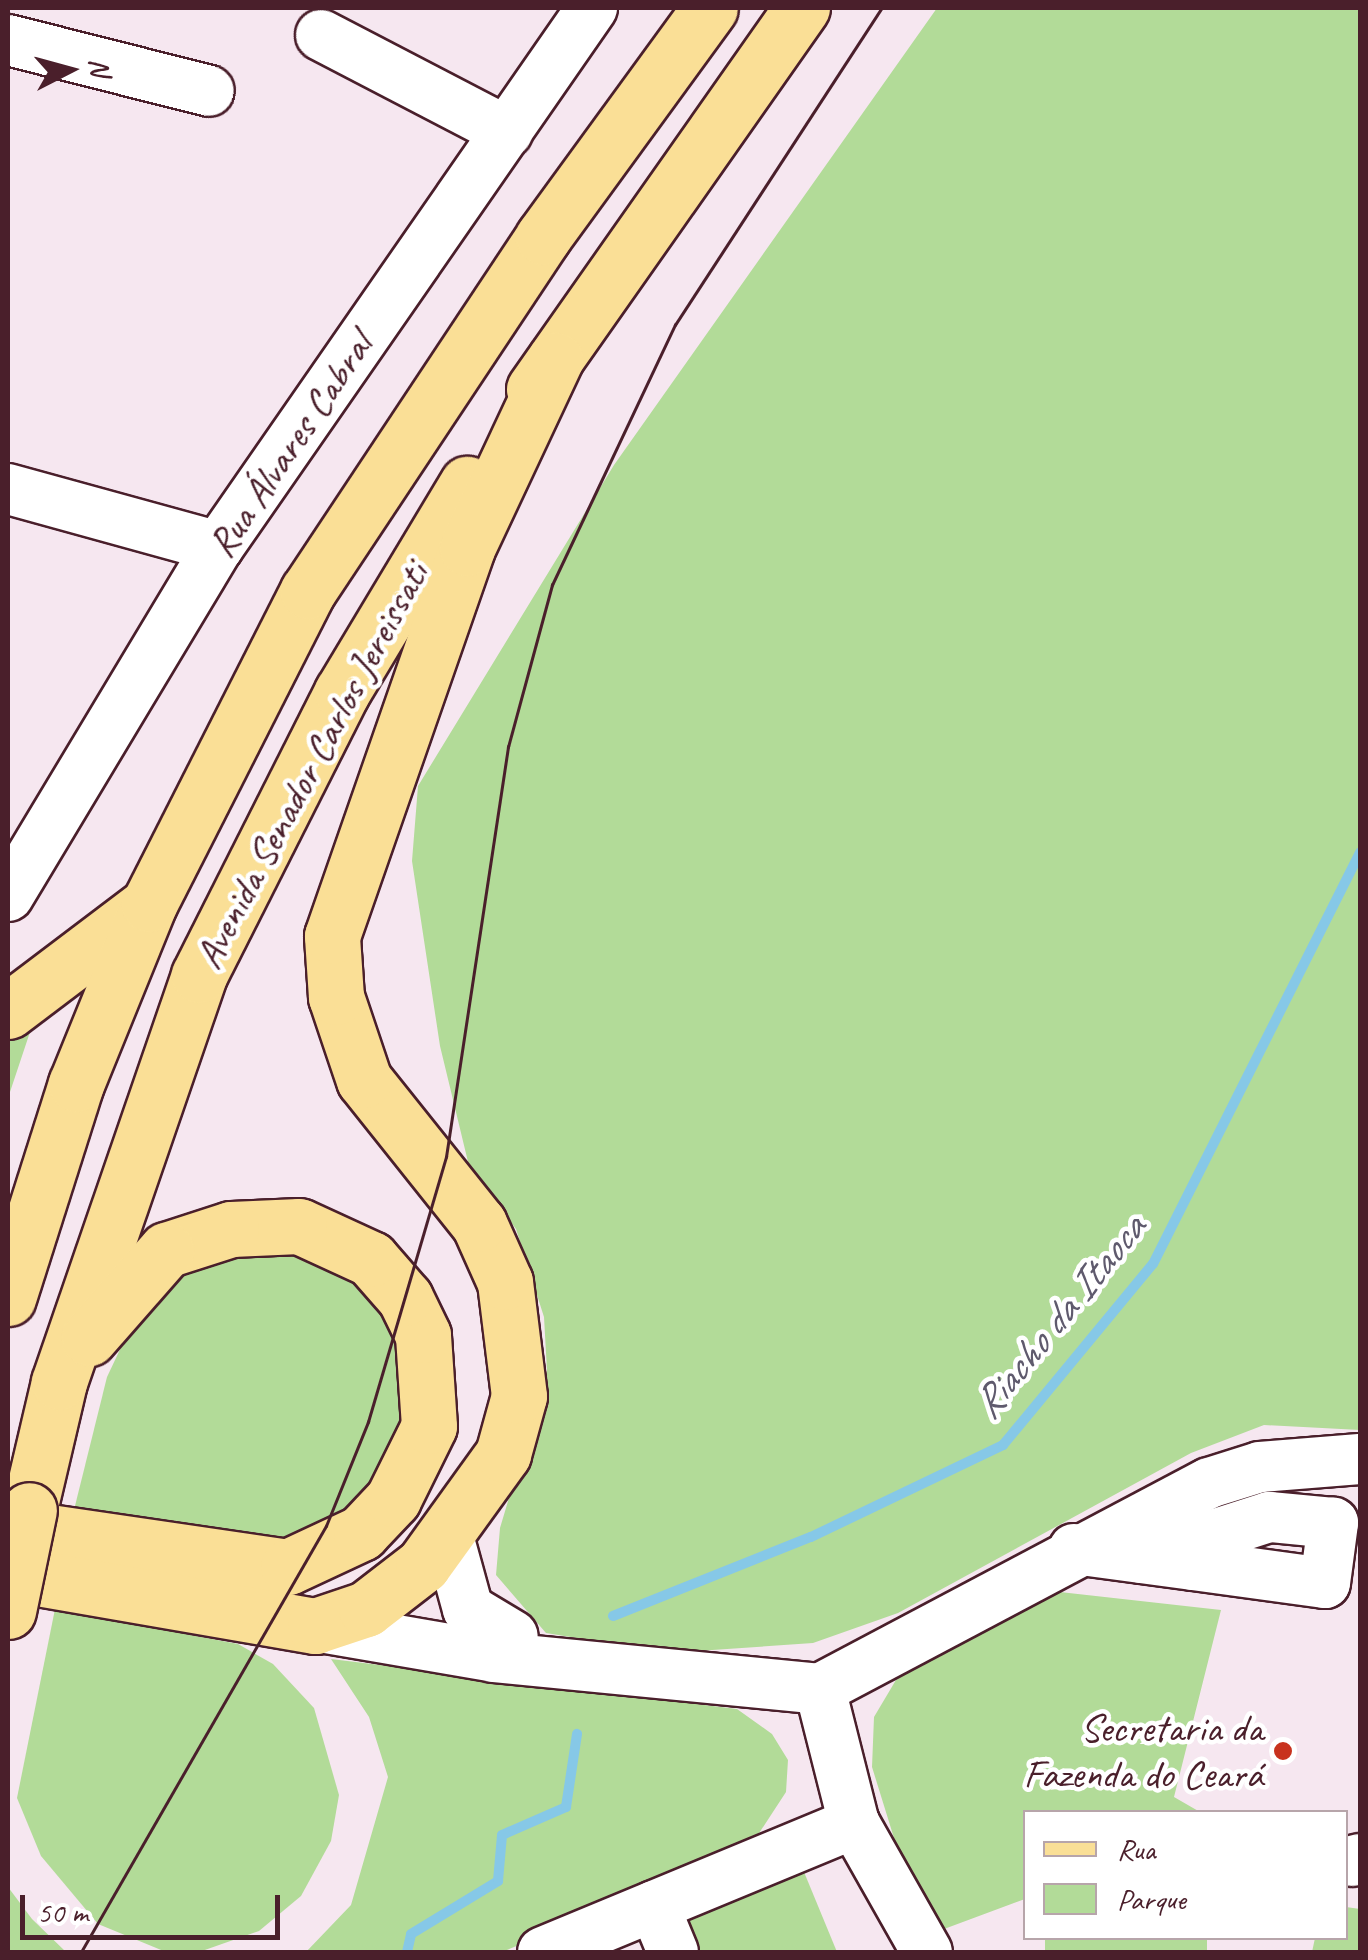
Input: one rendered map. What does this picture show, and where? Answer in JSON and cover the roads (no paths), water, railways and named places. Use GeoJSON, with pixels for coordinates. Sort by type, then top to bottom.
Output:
{"type":"FeatureCollection","features":[{"type":"Feature","properties":{"kind":"main road","name":"Avenida Senador Carlos Jereissati"},"geometry":{"type":"LineString","coordinates":[[8,1298],[76,1084],[150,904],[308,591],[543,237],[710,8]]}},
{"type":"Feature","properties":{"kind":"main road","name":"Avenida Senador Carlos Jereissati"},"geometry":{"type":"LineString","coordinates":[[8,1612],[18,1518],[59,1382],[148,1108],[244,879],[407,576],[802,8]]}},
{"type":"Feature","properties":{"kind":"main road"},"geometry":{"type":"LineString","coordinates":[[8,1573],[208,1611],[314,1626],[366,1609],[448,1536],[504,1454],[519,1396],[516,1338],[480,1224],[364,1080],[336,996],[332,936],[467,548],[555,360]]}},
{"type":"Feature","properties":{"kind":"main road"},"geometry":{"type":"LineString","coordinates":[[8,1011],[150,904]]}},
{"type":"Feature","properties":{"kind":"main road"},"geometry":{"type":"LineString","coordinates":[[18,1518],[90,1542],[288,1567],[330,1553],[372,1522],[413,1467],[429,1426],[422,1335],[371,1258],[336,1239],[269,1224],[193,1238],[144,1264],[59,1382]]}},
{"type":"Feature","properties":{"kind":"street","name":"Rua Álvares Cabral"},"geometry":{"type":"LineString","coordinates":[[8,896],[218,547],[592,8]]}},
{"type":"Feature","properties":{"kind":"street"},"geometry":{"type":"LineString","coordinates":[[321,35],[506,132]]}},
{"type":"Feature","properties":{"kind":"street"},"geometry":{"type":"LineString","coordinates":[[8,40],[209,91]]}},
{"type":"Feature","properties":{"kind":"street"},"geometry":{"type":"LineString","coordinates":[[8,489],[218,547]]}},
{"type":"Feature","properties":{"kind":"street"},"geometry":{"type":"LineString","coordinates":[[314,1626],[643,1673],[820,1689],[1074,1549],[1243,1473],[1360,1459]]}},
{"type":"Feature","properties":{"kind":"street"},"geometry":{"type":"LineString","coordinates":[[448,1536],[468,1610],[513,1636]]}},
{"type":"Feature","properties":{"kind":"street"},"geometry":{"type":"LineString","coordinates":[[90,1542],[283,1598],[513,1636],[643,1673]]}},
{"type":"Feature","properties":{"kind":"street"},"geometry":{"type":"LineString","coordinates":[[1074,1549],[1141,1558]]}},
{"type":"Feature","properties":{"kind":"street"},"geometry":{"type":"LineString","coordinates":[[820,1689],[854,1823],[927,1952]]}},
{"type":"Feature","properties":{"kind":"street"},"geometry":{"type":"LineString","coordinates":[[543,1952],[854,1823]]}},
{"type":"Feature","properties":{"kind":"street"},"geometry":{"type":"LineString","coordinates":[[654,1906],[673,1952]]}},
{"type":"Feature","properties":{"kind":"waterway","name":"Riacho da Itaoca"},"geometry":{"type":"LineString","coordinates":[[613,1616],[811,1537],[1003,1445],[1153,1264],[1360,852]]}},
{"type":"Feature","properties":{"kind":"waterway","name":"Riacho da Itaoca"},"geometry":{"type":"LineString","coordinates":[[407,1952],[411,1934],[498,1881],[502,1835],[566,1807],[577,1734]]}},
{"type":"Feature","properties":{"kind":"tram line"},"geometry":{"type":"LineString","coordinates":[[81,1952],[326,1526],[368,1422],[446,1157],[508,747],[552,585],[675,325],[882,8]]}},
{"type":"Feature","properties":{"kind":"place","name":"Secretaria da Fazenda do Ceará"},"geometry":{"type":"Point","coordinates":[1283,1751]}}]}
